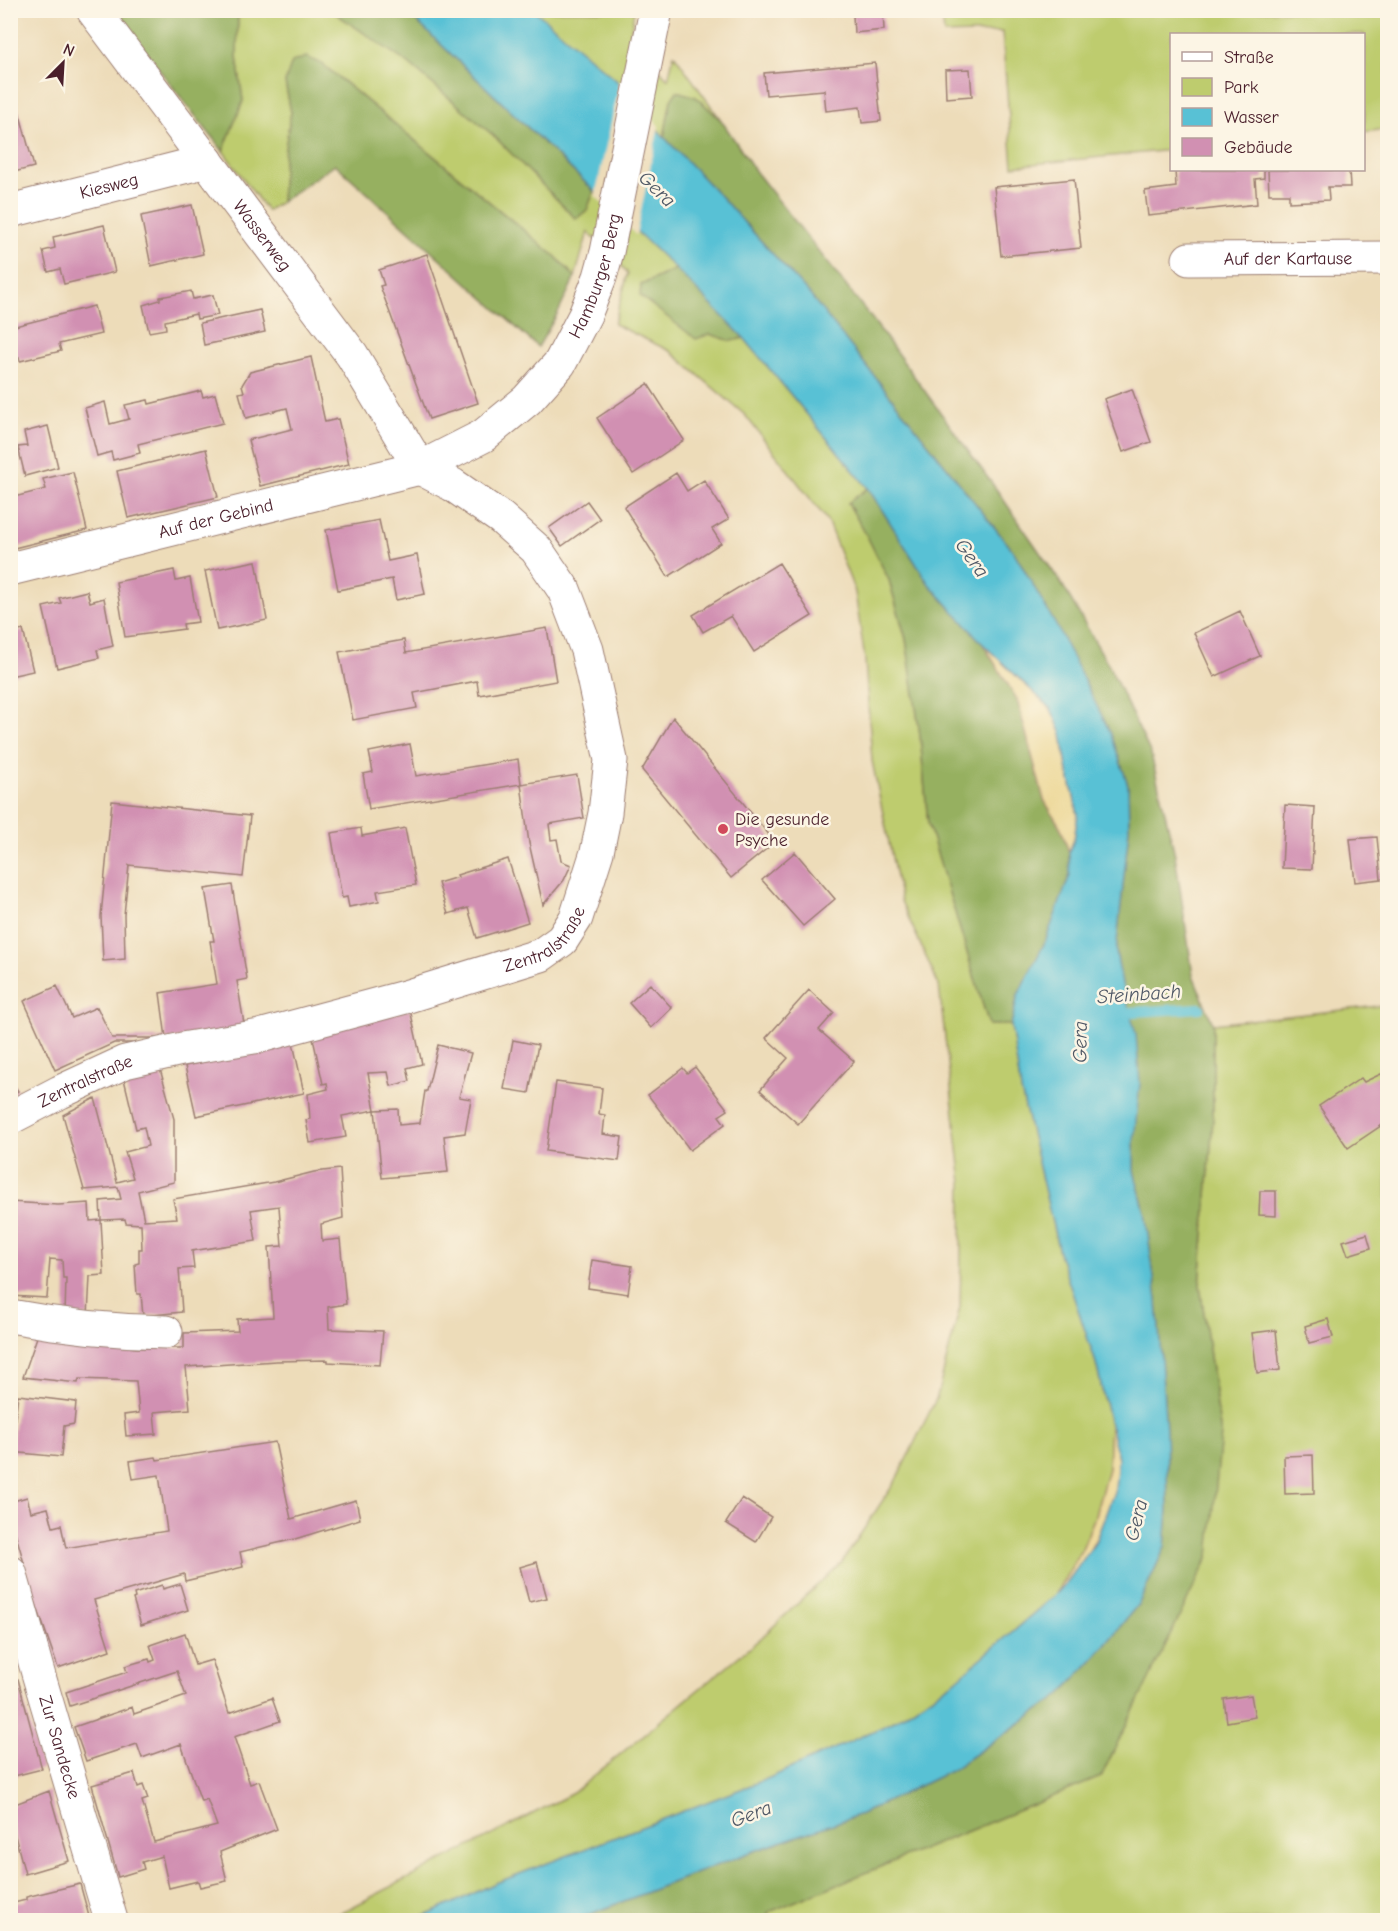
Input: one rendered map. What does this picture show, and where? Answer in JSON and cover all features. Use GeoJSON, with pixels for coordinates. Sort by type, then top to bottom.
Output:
{"type":"FeatureCollection","features":[{"type":"Feature","properties":{"kind":"street","name":"Wasserweg"},"geometry":{"type":"LineString","coordinates":[[93,10],[352,355],[420,468]]}},
{"type":"Feature","properties":{"kind":"street","name":"Hamburger Berg"},"geometry":{"type":"LineString","coordinates":[[420,468],[483,436],[527,400],[560,363],[585,315],[607,252],[656,10]]}},
{"type":"Feature","properties":{"kind":"street","name":"Kiesweg"},"geometry":{"type":"LineString","coordinates":[[10,211],[207,161]]}},
{"type":"Feature","properties":{"kind":"street","name":"Auf der Kartause"},"geometry":{"type":"LineString","coordinates":[[1189,259],[1388,258]]}},
{"type":"Feature","properties":{"kind":"street","name":"Auf der Gebind"},"geometry":{"type":"LineString","coordinates":[[10,569],[420,468]]}},
{"type":"Feature","properties":{"kind":"street","name":"Zentralstraße"},"geometry":{"type":"LineString","coordinates":[[10,1118],[125,1062],[182,1049],[260,1036],[405,997],[541,955],[562,940],[576,918],[597,852],[606,813],[611,760],[587,650],[564,590],[536,549],[501,518],[453,485],[420,468]]}},
{"type":"Feature","properties":{"kind":"street"},"geometry":{"type":"LineString","coordinates":[[10,1316],[52,1324],[117,1331],[166,1332]]}},
{"type":"Feature","properties":{"kind":"street","name":"Zur Sandecke"},"geometry":{"type":"LineString","coordinates":[[10,1572],[111,1920]]}},
{"type":"Feature","properties":{"kind":"green space"},"geometry":{"type":"Polygon","coordinates":[[[113,11],[238,11],[237,57],[243,101],[223,151],[113,11]]]}},
{"type":"Feature","properties":{"kind":"green space"},"geometry":{"type":"Polygon","coordinates":[[[238,11],[332,11],[409,64],[493,135],[576,218],[587,210],[594,191],[676,269],[641,285],[710,334],[731,341],[744,338],[868,488],[848,503],[889,580],[906,639],[920,735],[928,823],[989,1025],[1011,1025],[1021,1090],[1060,1256],[1096,1363],[1110,1425],[1108,1469],[1094,1519],[1082,1549],[1056,1594],[955,1681],[891,1723],[767,1779],[496,1883],[417,1920],[327,1920],[573,1793],[761,1638],[842,1562],[895,1482],[937,1397],[960,1307],[962,1183],[939,986],[901,901],[872,761],[865,660],[855,592],[827,520],[745,415],[670,351],[614,324],[628,273],[588,232],[575,277],[555,256],[322,64],[285,82],[291,112],[284,155],[281,202],[267,211],[223,151],[243,101],[237,57],[238,11]]]}},
{"type":"Feature","properties":{"kind":"green space"},"geometry":{"type":"Polygon","coordinates":[[[332,11],[406,11],[594,191],[587,210],[576,219],[493,135],[409,64],[332,11]]]}},
{"type":"Feature","properties":{"kind":"green space"},"geometry":{"type":"Polygon","coordinates":[[[535,11],[634,11],[630,37],[668,79],[674,54],[721,120],[696,97],[671,100],[664,137],[616,80],[535,11]]]}},
{"type":"Feature","properties":{"kind":"green space"},"geometry":{"type":"Polygon","coordinates":[[[942,11],[1387,11],[1387,129],[1365,132],[1365,33],[1170,33],[1170,150],[1013,166],[1002,32],[944,34],[942,11]]]}},
{"type":"Feature","properties":{"kind":"green space"},"geometry":{"type":"Polygon","coordinates":[[[306,57],[322,64],[555,256],[575,277],[538,347],[335,164],[281,202],[284,155],[291,112],[285,82],[292,62],[306,57]]]}},
{"type":"Feature","properties":{"kind":"green space"},"geometry":{"type":"Polygon","coordinates":[[[677,91],[696,97],[721,120],[756,172],[873,320],[999,493],[1063,586],[1108,664],[1151,754],[1175,855],[1193,975],[1213,1024],[1213,1119],[1200,1285],[1221,1435],[1209,1556],[1101,1777],[769,1912],[770,1920],[575,1920],[746,1854],[861,1814],[950,1771],[1009,1731],[1059,1696],[1102,1649],[1139,1603],[1165,1547],[1168,1509],[1166,1430],[1157,1300],[1145,1212],[1134,1171],[1134,1141],[1122,984],[1116,951],[1129,829],[1128,785],[1111,734],[1057,627],[1014,552],[810,295],[664,137],[671,100],[677,91]]]}},
{"type":"Feature","properties":{"kind":"green space"},"geometry":{"type":"Polygon","coordinates":[[[676,269],[744,338],[731,341],[710,334],[696,339],[640,296],[641,285],[676,269]]]}},
{"type":"Feature","properties":{"kind":"green space"},"geometry":{"type":"Polygon","coordinates":[[[868,488],[929,584],[983,644],[1017,699],[1044,800],[1061,828],[1069,852],[1070,875],[1045,942],[1018,995],[1011,1025],[989,1025],[928,823],[920,735],[906,639],[889,580],[848,503],[868,488]]]}},
{"type":"Feature","properties":{"kind":"green space"},"geometry":{"type":"Polygon","coordinates":[[[1387,1005],[1387,1920],[770,1920],[768,1912],[1101,1777],[1221,1435],[1200,1285],[1213,1119],[1213,1024],[1387,1005]]]}},
{"type":"Feature","properties":{"kind":"sand"},"geometry":{"type":"Polygon","coordinates":[[[983,644],[1051,709],[1062,734],[1078,814],[1074,840],[1069,852],[1061,828],[1044,800],[1017,699],[983,644]]]}},
{"type":"Feature","properties":{"kind":"sand"},"geometry":{"type":"Polygon","coordinates":[[[1110,1425],[1118,1457],[1115,1492],[1090,1549],[1079,1567],[1056,1594],[1082,1549],[1094,1519],[1108,1469],[1110,1425]]]}},
{"type":"Feature","properties":{"kind":"water","name":"Gera"},"geometry":{"type":"Polygon","coordinates":[[[406,11],[535,11],[616,80],[664,137],[810,295],[1014,552],[1057,627],[1111,734],[1128,785],[1129,829],[1116,952],[1136,1034],[1140,1083],[1134,1141],[1134,1171],[1145,1212],[1157,1300],[1166,1430],[1168,1509],[1165,1547],[1139,1603],[1102,1649],[1059,1696],[950,1771],[861,1814],[746,1854],[575,1920],[417,1920],[496,1883],[767,1779],[891,1723],[955,1681],[1056,1594],[1095,1543],[1115,1489],[1118,1458],[1096,1363],[1060,1256],[1021,1090],[1011,1025],[1018,995],[1045,942],[1070,875],[1069,852],[1074,840],[1078,814],[1062,734],[1051,709],[983,644],[929,584],[868,488],[744,338],[676,269],[406,11]]]}},
{"type":"Feature","properties":{"kind":"pier"},"geometry":{"type":"Polygon","coordinates":[[[620,81],[659,126],[636,235],[595,196],[620,81]]]}},
{"type":"Feature","properties":{"kind":"building"},"geometry":{"type":"Polygon","coordinates":[[[883,12],[884,30],[854,33],[853,15],[883,12]]]}},
{"type":"Feature","properties":{"kind":"building"},"geometry":{"type":"Polygon","coordinates":[[[875,63],[881,121],[862,123],[860,107],[826,111],[824,90],[766,95],[764,73],[875,63]]]}},
{"type":"Feature","properties":{"kind":"building"},"geometry":{"type":"Polygon","coordinates":[[[970,69],[972,96],[946,98],[945,70],[970,69]]]}},
{"type":"Feature","properties":{"kind":"building"},"geometry":{"type":"Polygon","coordinates":[[[10,78],[34,167],[10,173],[10,78]]]}},
{"type":"Feature","properties":{"kind":"building"},"geometry":{"type":"Polygon","coordinates":[[[1175,171],[1264,171],[1264,178],[1255,179],[1257,204],[1148,216],[1145,191],[1176,187],[1175,171]]]}},
{"type":"Feature","properties":{"kind":"building"},"geometry":{"type":"Polygon","coordinates":[[[1268,171],[1349,171],[1350,187],[1328,187],[1329,200],[1289,202],[1289,194],[1269,194],[1268,171]]]}},
{"type":"Feature","properties":{"kind":"building"},"geometry":{"type":"Polygon","coordinates":[[[1074,179],[1081,248],[1001,256],[994,187],[1074,179]]]}},
{"type":"Feature","properties":{"kind":"building"},"geometry":{"type":"Polygon","coordinates":[[[192,205],[203,254],[151,266],[141,216],[192,205]]]}},
{"type":"Feature","properties":{"kind":"building"},"geometry":{"type":"Polygon","coordinates":[[[104,225],[115,272],[64,284],[60,269],[48,272],[43,251],[55,248],[53,237],[104,225]]]}},
{"type":"Feature","properties":{"kind":"building"},"geometry":{"type":"Polygon","coordinates":[[[427,254],[478,403],[429,419],[380,286],[384,285],[379,270],[427,254]]]}},
{"type":"Feature","properties":{"kind":"building"},"geometry":{"type":"Polygon","coordinates":[[[191,291],[193,299],[213,295],[218,315],[197,319],[196,314],[165,321],[166,329],[149,332],[143,305],[160,300],[160,297],[191,291]]]}},
{"type":"Feature","properties":{"kind":"building"},"geometry":{"type":"Polygon","coordinates":[[[94,306],[101,334],[59,344],[61,351],[20,361],[19,357],[10,359],[11,327],[94,306]]]}},
{"type":"Feature","properties":{"kind":"building"},"geometry":{"type":"Polygon","coordinates":[[[260,310],[265,332],[204,345],[200,323],[260,310]]]}},
{"type":"Feature","properties":{"kind":"building"},"geometry":{"type":"Polygon","coordinates":[[[311,357],[325,422],[338,419],[349,464],[260,486],[248,440],[292,429],[287,408],[246,418],[239,393],[244,392],[242,385],[250,372],[311,357]]]}},
{"type":"Feature","properties":{"kind":"building"},"geometry":{"type":"Polygon","coordinates":[[[648,384],[684,440],[633,474],[597,418],[648,384]]]}},
{"type":"Feature","properties":{"kind":"building"},"geometry":{"type":"Polygon","coordinates":[[[1132,389],[1151,442],[1123,452],[1104,399],[1132,389]]]}},
{"type":"Feature","properties":{"kind":"building"},"geometry":{"type":"Polygon","coordinates":[[[201,391],[203,397],[215,394],[223,423],[138,444],[140,453],[113,460],[111,452],[97,456],[85,408],[105,402],[110,424],[129,419],[125,405],[148,400],[149,404],[201,391]]]}},
{"type":"Feature","properties":{"kind":"building"},"geometry":{"type":"Polygon","coordinates":[[[48,426],[58,467],[25,476],[18,447],[27,446],[24,432],[48,426]]]}},
{"type":"Feature","properties":{"kind":"building"},"geometry":{"type":"Polygon","coordinates":[[[206,449],[218,497],[128,518],[117,471],[206,449]]]}},
{"type":"Feature","properties":{"kind":"building"},"geometry":{"type":"Polygon","coordinates":[[[73,472],[87,530],[10,549],[10,498],[46,489],[43,479],[73,472]]]}},
{"type":"Feature","properties":{"kind":"building"},"geometry":{"type":"Polygon","coordinates":[[[676,473],[687,491],[704,480],[729,519],[712,529],[721,543],[668,577],[624,507],[676,473]]]}},
{"type":"Feature","properties":{"kind":"building"},"geometry":{"type":"Polygon","coordinates":[[[587,501],[600,519],[562,546],[549,528],[587,501]]]}},
{"type":"Feature","properties":{"kind":"building"},"geometry":{"type":"Polygon","coordinates":[[[379,520],[388,561],[417,555],[425,594],[396,600],[392,579],[338,590],[326,530],[379,520]]]}},
{"type":"Feature","properties":{"kind":"building"},"geometry":{"type":"Polygon","coordinates":[[[256,561],[267,620],[217,630],[205,571],[256,561]]]}},
{"type":"Feature","properties":{"kind":"building"},"geometry":{"type":"Polygon","coordinates":[[[779,563],[812,616],[754,652],[731,616],[703,632],[693,615],[779,563]]]}},
{"type":"Feature","properties":{"kind":"building"},"geometry":{"type":"Polygon","coordinates":[[[174,570],[176,581],[190,578],[198,622],[183,624],[184,629],[125,637],[116,582],[174,570]]]}},
{"type":"Feature","properties":{"kind":"building"},"geometry":{"type":"Polygon","coordinates":[[[87,591],[90,602],[104,598],[113,646],[97,650],[99,658],[57,668],[43,607],[61,603],[59,598],[87,591]]]}},
{"type":"Feature","properties":{"kind":"building"},"geometry":{"type":"Polygon","coordinates":[[[1240,611],[1260,656],[1214,677],[1194,633],[1240,611]]]}},
{"type":"Feature","properties":{"kind":"building"},"geometry":{"type":"Polygon","coordinates":[[[547,628],[556,681],[479,695],[477,681],[414,693],[417,708],[353,720],[339,652],[404,640],[406,653],[547,628]]]}},
{"type":"Feature","properties":{"kind":"building"},"geometry":{"type":"Polygon","coordinates":[[[23,630],[33,671],[10,676],[10,633],[23,630]]]}},
{"type":"Feature","properties":{"kind":"building"},"geometry":{"type":"Polygon","coordinates":[[[673,717],[775,842],[731,878],[642,770],[673,717]]]}},
{"type":"Feature","properties":{"kind":"building"},"geometry":{"type":"Polygon","coordinates":[[[410,744],[416,776],[518,759],[521,784],[369,809],[363,774],[373,772],[369,752],[410,744]]]}},
{"type":"Feature","properties":{"kind":"building"},"geometry":{"type":"Polygon","coordinates":[[[577,775],[584,818],[549,824],[551,840],[557,839],[561,861],[571,865],[564,880],[543,905],[529,843],[521,784],[577,775]]]}},
{"type":"Feature","properties":{"kind":"building"},"geometry":{"type":"Polygon","coordinates":[[[112,801],[250,816],[243,877],[129,865],[124,915],[125,959],[103,961],[101,916],[112,801]]]}},
{"type":"Feature","properties":{"kind":"building"},"geometry":{"type":"Polygon","coordinates":[[[1285,805],[1315,807],[1312,869],[1282,868],[1285,805]]]}},
{"type":"Feature","properties":{"kind":"building"},"geometry":{"type":"Polygon","coordinates":[[[361,828],[362,836],[405,828],[416,885],[377,891],[379,901],[349,907],[347,897],[342,898],[331,833],[361,828]]]}},
{"type":"Feature","properties":{"kind":"building"},"geometry":{"type":"Polygon","coordinates":[[[1377,837],[1381,879],[1355,882],[1350,839],[1377,837]]]}},
{"type":"Feature","properties":{"kind":"building"},"geometry":{"type":"Polygon","coordinates":[[[795,852],[835,899],[803,926],[762,880],[795,852]]]}},
{"type":"Feature","properties":{"kind":"building"},"geometry":{"type":"Polygon","coordinates":[[[508,859],[528,922],[477,938],[468,908],[448,914],[438,883],[508,859]]]}},
{"type":"Feature","properties":{"kind":"building"},"geometry":{"type":"Polygon","coordinates":[[[232,885],[247,979],[237,981],[245,1030],[140,1043],[114,1043],[55,1070],[24,1001],[57,986],[72,1018],[97,1007],[112,1038],[166,1038],[160,993],[217,984],[210,941],[214,941],[205,889],[232,885]]]}},
{"type":"Feature","properties":{"kind":"building"},"geometry":{"type":"Polygon","coordinates":[[[650,984],[672,1008],[651,1028],[629,1003],[650,984]]]}},
{"type":"Feature","properties":{"kind":"building"},"geometry":{"type":"Polygon","coordinates":[[[809,990],[834,1013],[819,1030],[854,1061],[798,1124],[760,1090],[788,1058],[766,1038],[809,990]]]}},
{"type":"Feature","properties":{"kind":"building"},"geometry":{"type":"Polygon","coordinates":[[[410,1009],[422,1064],[407,1068],[410,1081],[391,1086],[388,1072],[368,1073],[375,1110],[342,1116],[346,1137],[310,1143],[306,1120],[310,1119],[308,1094],[328,1089],[327,1083],[323,1084],[312,1034],[410,1009]]]}},
{"type":"Feature","properties":{"kind":"building"},"geometry":{"type":"Polygon","coordinates":[[[513,1040],[538,1045],[529,1093],[504,1089],[513,1040]]]}},
{"type":"Feature","properties":{"kind":"building"},"geometry":{"type":"Polygon","coordinates":[[[293,1043],[304,1093],[196,1116],[185,1066],[293,1043]]]}},
{"type":"Feature","properties":{"kind":"building"},"geometry":{"type":"Polygon","coordinates":[[[438,1045],[471,1053],[459,1097],[471,1099],[465,1133],[444,1136],[448,1172],[382,1178],[375,1110],[398,1109],[399,1125],[420,1123],[425,1091],[427,1091],[438,1045]]]}},
{"type":"Feature","properties":{"kind":"building"},"geometry":{"type":"Polygon","coordinates":[[[695,1067],[728,1110],[719,1116],[725,1124],[690,1150],[648,1095],[683,1068],[687,1073],[695,1067]]]}},
{"type":"Feature","properties":{"kind":"building"},"geometry":{"type":"Polygon","coordinates":[[[160,1069],[174,1119],[174,1182],[138,1191],[144,1220],[177,1218],[173,1199],[340,1169],[343,1218],[321,1224],[322,1241],[340,1239],[346,1304],[328,1307],[329,1329],[383,1331],[380,1365],[328,1362],[328,1360],[186,1367],[190,1409],[154,1412],[156,1434],[126,1436],[124,1415],[139,1413],[136,1381],[79,1379],[78,1383],[23,1377],[37,1337],[136,1348],[184,1348],[184,1333],[238,1331],[237,1319],[273,1317],[269,1247],[282,1246],[279,1206],[251,1210],[256,1241],[192,1251],[194,1268],[179,1269],[182,1312],[143,1316],[141,1294],[137,1294],[135,1264],[139,1263],[139,1249],[142,1249],[141,1224],[126,1223],[125,1219],[101,1220],[100,1201],[121,1199],[118,1187],[84,1190],[63,1115],[95,1098],[117,1182],[133,1178],[125,1152],[148,1146],[144,1127],[136,1129],[124,1079],[160,1069]]]}},
{"type":"Feature","properties":{"kind":"building"},"geometry":{"type":"Polygon","coordinates":[[[1381,1074],[1388,1082],[1388,1121],[1348,1148],[1319,1106],[1361,1078],[1364,1082],[1381,1074]]]}},
{"type":"Feature","properties":{"kind":"building"},"geometry":{"type":"Polygon","coordinates":[[[10,1079],[18,1091],[10,1096],[10,1079]]]}},
{"type":"Feature","properties":{"kind":"building"},"geometry":{"type":"Polygon","coordinates":[[[556,1082],[602,1088],[599,1114],[605,1115],[603,1134],[622,1137],[619,1161],[546,1151],[556,1082]]]}},
{"type":"Feature","properties":{"kind":"building"},"geometry":{"type":"Polygon","coordinates":[[[1260,1191],[1276,1191],[1276,1216],[1259,1215],[1260,1191]]]}},
{"type":"Feature","properties":{"kind":"building"},"geometry":{"type":"Polygon","coordinates":[[[10,1202],[58,1205],[89,1203],[90,1221],[101,1220],[104,1275],[90,1276],[88,1316],[65,1315],[66,1278],[63,1278],[62,1260],[50,1259],[47,1298],[10,1296],[10,1202]]]}},
{"type":"Feature","properties":{"kind":"building"},"geometry":{"type":"Polygon","coordinates":[[[1367,1234],[1371,1248],[1348,1255],[1343,1241],[1367,1234]]]}},
{"type":"Feature","properties":{"kind":"building"},"geometry":{"type":"Polygon","coordinates":[[[592,1260],[632,1266],[628,1294],[588,1288],[592,1260]]]}},
{"type":"Feature","properties":{"kind":"building"},"geometry":{"type":"Polygon","coordinates":[[[1328,1319],[1333,1337],[1309,1343],[1305,1326],[1328,1319]]]}},
{"type":"Feature","properties":{"kind":"building"},"geometry":{"type":"Polygon","coordinates":[[[1276,1330],[1280,1370],[1257,1373],[1252,1333],[1276,1330]]]}},
{"type":"Feature","properties":{"kind":"building"},"geometry":{"type":"Polygon","coordinates":[[[18,1395],[76,1402],[74,1424],[64,1426],[61,1457],[11,1452],[18,1395]]]}},
{"type":"Feature","properties":{"kind":"building"},"geometry":{"type":"Polygon","coordinates":[[[275,1442],[291,1519],[356,1500],[360,1519],[295,1539],[240,1552],[243,1567],[185,1581],[184,1574],[94,1600],[110,1650],[58,1668],[34,1598],[10,1514],[10,1502],[27,1497],[31,1512],[48,1508],[53,1527],[61,1525],[66,1548],[167,1531],[159,1475],[133,1479],[130,1461],[156,1457],[157,1460],[275,1442]]]}},
{"type":"Feature","properties":{"kind":"building"},"geometry":{"type":"Polygon","coordinates":[[[1313,1455],[1314,1493],[1285,1494],[1284,1456],[1313,1455]]]}},
{"type":"Feature","properties":{"kind":"building"},"geometry":{"type":"Polygon","coordinates":[[[742,1498],[771,1517],[756,1542],[726,1523],[742,1498]]]}},
{"type":"Feature","properties":{"kind":"building"},"geometry":{"type":"Polygon","coordinates":[[[537,1562],[547,1598],[529,1602],[520,1567],[537,1562]]]}},
{"type":"Feature","properties":{"kind":"building"},"geometry":{"type":"Polygon","coordinates":[[[180,1584],[188,1610],[141,1625],[133,1599],[134,1594],[162,1585],[163,1589],[180,1584]]]}},
{"type":"Feature","properties":{"kind":"building"},"geometry":{"type":"Polygon","coordinates":[[[185,1633],[195,1665],[212,1660],[229,1713],[272,1698],[280,1721],[234,1737],[250,1784],[259,1781],[277,1829],[220,1852],[227,1881],[200,1887],[198,1881],[169,1888],[162,1856],[142,1862],[144,1869],[118,1877],[92,1785],[134,1773],[138,1787],[143,1785],[148,1799],[142,1801],[154,1842],[217,1826],[207,1799],[201,1801],[181,1744],[142,1758],[137,1744],[86,1761],[74,1727],[132,1707],[134,1714],[186,1696],[177,1671],[70,1706],[66,1692],[127,1672],[125,1666],[149,1659],[150,1662],[155,1660],[150,1645],[185,1633]]]}},
{"type":"Feature","properties":{"kind":"building"},"geometry":{"type":"Polygon","coordinates":[[[18,1679],[42,1769],[10,1777],[10,1680],[18,1679]]]}},
{"type":"Feature","properties":{"kind":"building"},"geometry":{"type":"Polygon","coordinates":[[[1251,1695],[1255,1717],[1227,1722],[1224,1699],[1251,1695]]]}},
{"type":"Feature","properties":{"kind":"building"},"geometry":{"type":"Polygon","coordinates":[[[49,1791],[69,1861],[25,1874],[12,1824],[10,1825],[10,1806],[49,1791]]]}},
{"type":"Feature","properties":{"kind":"building"},"geometry":{"type":"Polygon","coordinates":[[[80,1884],[90,1920],[10,1920],[10,1904],[26,1900],[26,1897],[80,1884]]]}},
{"type":"Feature","properties":{"kind":"waterway","name":"Steinbach"},"geometry":{"type":"LineString","coordinates":[[1117,1013],[1200,1008]]}},
{"type":"Feature","properties":{"kind":"place","name":"Die gesunde Psyche"},"geometry":{"type":"Point","coordinates":[723,829]}}]}
